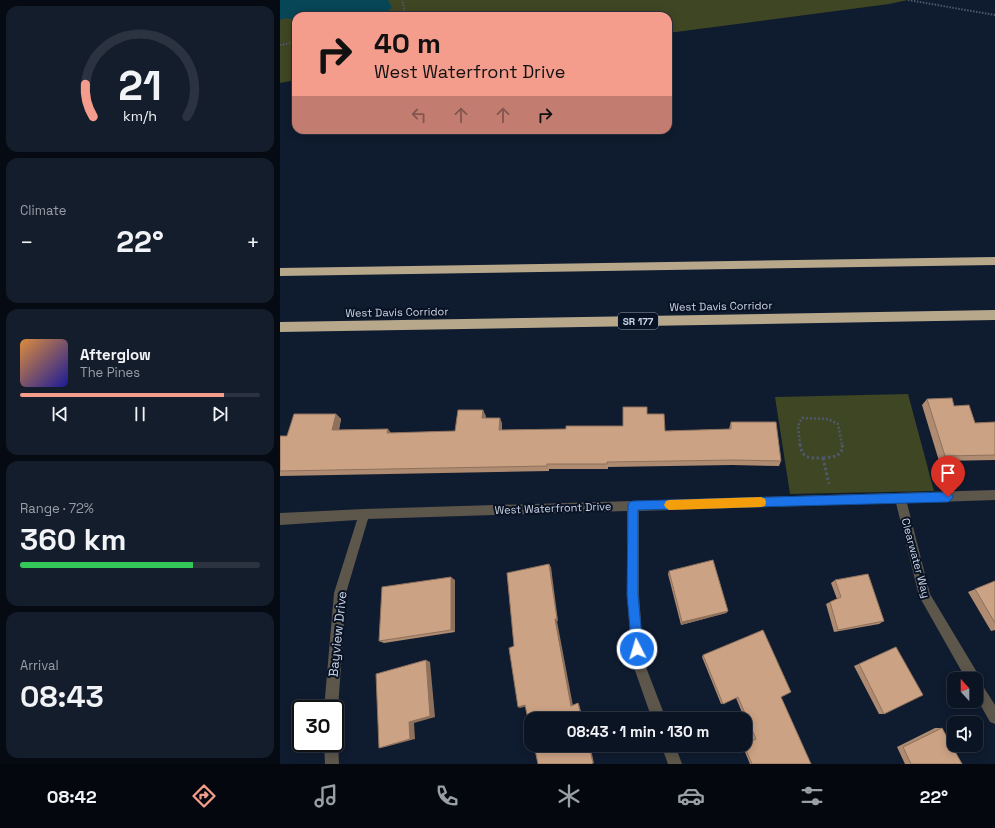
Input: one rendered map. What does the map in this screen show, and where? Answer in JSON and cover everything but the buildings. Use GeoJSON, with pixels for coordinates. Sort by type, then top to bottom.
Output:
{"type":"FeatureCollection","features":[{"type":"Feature","properties":{"kind":"highway"},"geometry":{"type":"LineString","coordinates":[[280,272],[995,261]]}},
{"type":"Feature","properties":{"kind":"highway","name":"West Davis Corridor"},"geometry":{"type":"LineString","coordinates":[[280,326],[995,315]]}},
{"type":"Feature","properties":{"kind":"street","name":"West Waterfront Drive"},"geometry":{"type":"LineString","coordinates":[[280,519],[364,514],[995,495]]}},
{"type":"Feature","properties":{"kind":"street","name":"Clearwater Way"},"geometry":{"type":"LineString","coordinates":[[900,498],[925,596],[968,672]]}},
{"type":"Feature","properties":{"kind":"street"},"geometry":{"type":"LineString","coordinates":[[633,506],[633,595],[638,662],[656,712]]}},
{"type":"Feature","properties":{"kind":"street","name":"Bayview Drive"},"geometry":{"type":"LineString","coordinates":[[332,700],[340,593],[364,514]]}},
{"type":"Feature","properties":{"kind":"street"},"geometry":{"type":"LineString","coordinates":[[983,697],[995,717]]}},
{"type":"Feature","properties":{"kind":"street"},"geometry":{"type":"LineString","coordinates":[[332,752],[332,764]]}},
{"type":"Feature","properties":{"kind":"street"},"geometry":{"type":"LineString","coordinates":[[671,752],[675,764]]}},
{"type":"Feature","properties":{"kind":"path"},"geometry":{"type":"LineString","coordinates":[[402,0],[405,10],[403,12]]}},
{"type":"Feature","properties":{"kind":"path"},"geometry":{"type":"LineString","coordinates":[[908,0],[995,15]]}},
{"type":"Feature","properties":{"kind":"path"},"geometry":{"type":"LineString","coordinates":[[280,45],[292,43]]}},
{"type":"Feature","properties":{"kind":"path"},"geometry":{"type":"LineString","coordinates":[[802,418],[828,419],[838,424],[843,450],[840,455],[834,458],[823,458],[810,458],[801,452],[798,426],[802,418]]}},
{"type":"Feature","properties":{"kind":"path"},"geometry":{"type":"LineString","coordinates":[[823,458],[829,484]]}},
{"type":"Feature","properties":{"kind":"green space"},"geometry":{"type":"Polygon","coordinates":[[[280,0],[908,0],[889,4],[672,32],[672,12],[292,12],[292,81],[280,83],[280,0]]]}},
{"type":"Feature","properties":{"kind":"green space"},"geometry":{"type":"Polygon","coordinates":[[[908,394],[934,491],[790,494],[775,397],[908,394]]]}},
{"type":"Feature","properties":{"kind":"water"},"geometry":{"type":"Polygon","coordinates":[[[280,0],[388,0],[392,7],[387,12],[292,12],[292,19],[286,18],[280,20],[280,0]]]}},
{"type":"Feature","properties":{"kind":"slow traffic"},"geometry":{"type":"LineString","coordinates":[[669,505],[761,502]]}},
{"type":"Feature","properties":{"kind":"route"},"geometry":{"type":"LineString","coordinates":[[637,649],[633,595],[633,506],[948,497]]}}]}
